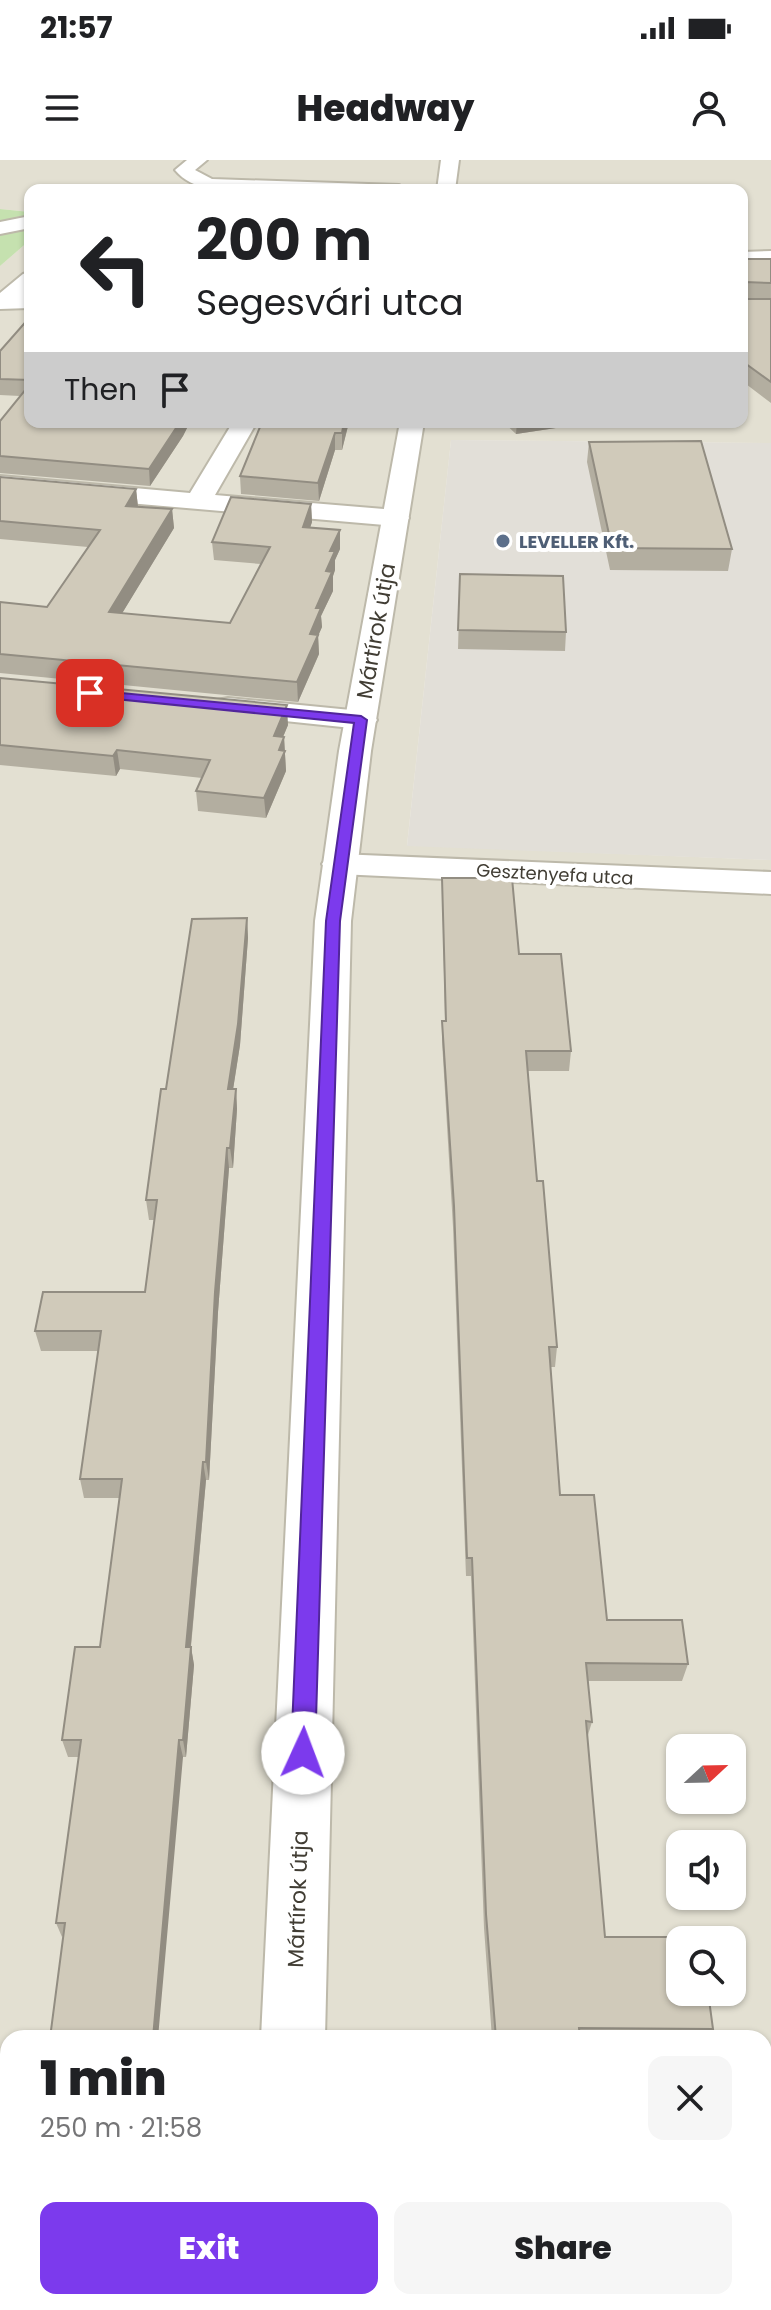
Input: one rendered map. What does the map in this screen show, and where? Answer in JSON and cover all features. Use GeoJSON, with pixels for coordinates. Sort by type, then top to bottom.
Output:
{"type":"FeatureCollection","features":[{"type":"Feature","properties":{"kind":"street"},"geometry":{"type":"LineString","coordinates":[[198,160],[184,170],[210,184]]}},
{"type":"Feature","properties":{"kind":"street"},"geometry":{"type":"LineString","coordinates":[[447,184],[450,160]]}},
{"type":"Feature","properties":{"kind":"street"},"geometry":{"type":"LineString","coordinates":[[0,228],[24,223]]}},
{"type":"Feature","properties":{"kind":"street"},"geometry":{"type":"LineString","coordinates":[[748,258],[771,257]]}},
{"type":"Feature","properties":{"kind":"street"},"geometry":{"type":"LineString","coordinates":[[24,283],[1,303],[24,302]]}},
{"type":"Feature","properties":{"kind":"street"},"geometry":{"type":"LineString","coordinates":[[198,501],[241,428]]}},
{"type":"Feature","properties":{"kind":"street","name":"Mártírok útja"},"geometry":{"type":"LineString","coordinates":[[293,2030],[333,921],[361,720],[411,428]]}},
{"type":"Feature","properties":{"kind":"street"},"geometry":{"type":"LineString","coordinates":[[0,484],[396,518]]}},
{"type":"Feature","properties":{"kind":"street"},"geometry":{"type":"LineString","coordinates":[[204,704],[361,720]]}},
{"type":"Feature","properties":{"kind":"street","name":"Gesztenyefa utca"},"geometry":{"type":"LineString","coordinates":[[339,864],[771,883]]}},
{"type":"Feature","properties":{"kind":"shaded area"},"geometry":{"type":"Polygon","coordinates":[[[0,160],[771,160],[771,443],[451,440],[407,845],[771,860],[771,2030],[0,2030],[0,266],[24,245],[24,428],[748,428],[748,184],[24,184],[24,211],[0,209],[0,160]]]}},
{"type":"Feature","properties":{"kind":"shaded area"},"geometry":{"type":"Polygon","coordinates":[[[451,440],[771,443],[771,860],[407,846],[451,440]]]}},
{"type":"Feature","properties":{"kind":"green space"},"geometry":{"type":"Polygon","coordinates":[[[0,209],[24,211],[24,245],[0,266],[0,209]]]}},
{"type":"Feature","properties":{"kind":"building"},"geometry":{"type":"Polygon","coordinates":[[[748,259],[771,259],[771,283],[748,282],[748,259]]]}},
{"type":"Feature","properties":{"kind":"building"},"geometry":{"type":"Polygon","coordinates":[[[748,299],[771,299],[771,382],[748,365],[748,299]]]}},
{"type":"Feature","properties":{"kind":"building"},"geometry":{"type":"Polygon","coordinates":[[[24,324],[24,380],[0,379],[0,351],[24,324]]]}},
{"type":"Feature","properties":{"kind":"building"},"geometry":{"type":"Polygon","coordinates":[[[24,391],[24,428],[176,428],[149,469],[0,456],[0,421],[24,391]]]}},
{"type":"Feature","properties":{"kind":"building"},"geometry":{"type":"Polygon","coordinates":[[[260,428],[343,428],[342,433],[335,433],[318,483],[240,476],[260,428]]]}},
{"type":"Feature","properties":{"kind":"building"},"geometry":{"type":"Polygon","coordinates":[[[701,441],[732,549],[612,548],[589,442],[701,441]]]}},
{"type":"Feature","properties":{"kind":"building"},"geometry":{"type":"Polygon","coordinates":[[[0,477],[136,489],[126,506],[172,509],[109,612],[230,623],[270,547],[212,542],[231,497],[311,504],[303,527],[340,530],[330,551],[335,551],[326,571],[332,572],[316,608],[321,608],[310,634],[318,635],[297,682],[0,654],[0,602],[47,607],[100,530],[0,521],[0,477]]]}},
{"type":"Feature","properties":{"kind":"building"},"geometry":{"type":"Polygon","coordinates":[[[460,574],[563,576],[566,632],[458,630],[460,574]]]}},
{"type":"Feature","properties":{"kind":"building"},"geometry":{"type":"Polygon","coordinates":[[[0,678],[287,705],[274,736],[284,737],[279,750],[285,751],[264,798],[196,791],[210,760],[117,750],[113,756],[0,745],[0,678]]]}},
{"type":"Feature","properties":{"kind":"building"},"geometry":{"type":"Polygon","coordinates":[[[442,878],[512,878],[519,954],[561,954],[571,1051],[526,1051],[537,1181],[543,1181],[557,1347],[549,1347],[560,1495],[594,1495],[607,1620],[682,1620],[688,1664],[586,1663],[592,1722],[586,1721],[605,1937],[666,1937],[666,2006],[710,2006],[713,2029],[495,2030],[486,1914],[472,1558],[467,1558],[454,1206],[442,1021],[446,1021],[442,878]]]}},
{"type":"Feature","properties":{"kind":"building"},"geometry":{"type":"Polygon","coordinates":[[[247,918],[238,1024],[228,1089],[236,1089],[230,1148],[227,1148],[206,1462],[203,1462],[186,1647],[191,1647],[183,1740],[179,1740],[154,2030],[51,2030],[65,1923],[56,1923],[81,1740],[62,1740],[75,1647],[100,1647],[122,1479],[80,1479],[101,1331],[35,1331],[43,1292],[145,1292],[157,1200],[146,1200],[161,1089],[166,1089],[192,919],[247,918]]]}},
{"type":"Feature","properties":{"kind":"place","name":"LEVELLER Kft."},"geometry":{"type":"Point","coordinates":[503,541]}},
{"type":"Feature","properties":{"kind":"route"},"geometry":{"type":"LineString","coordinates":[[90,693],[361,720],[333,921],[303,1753]]}}]}
